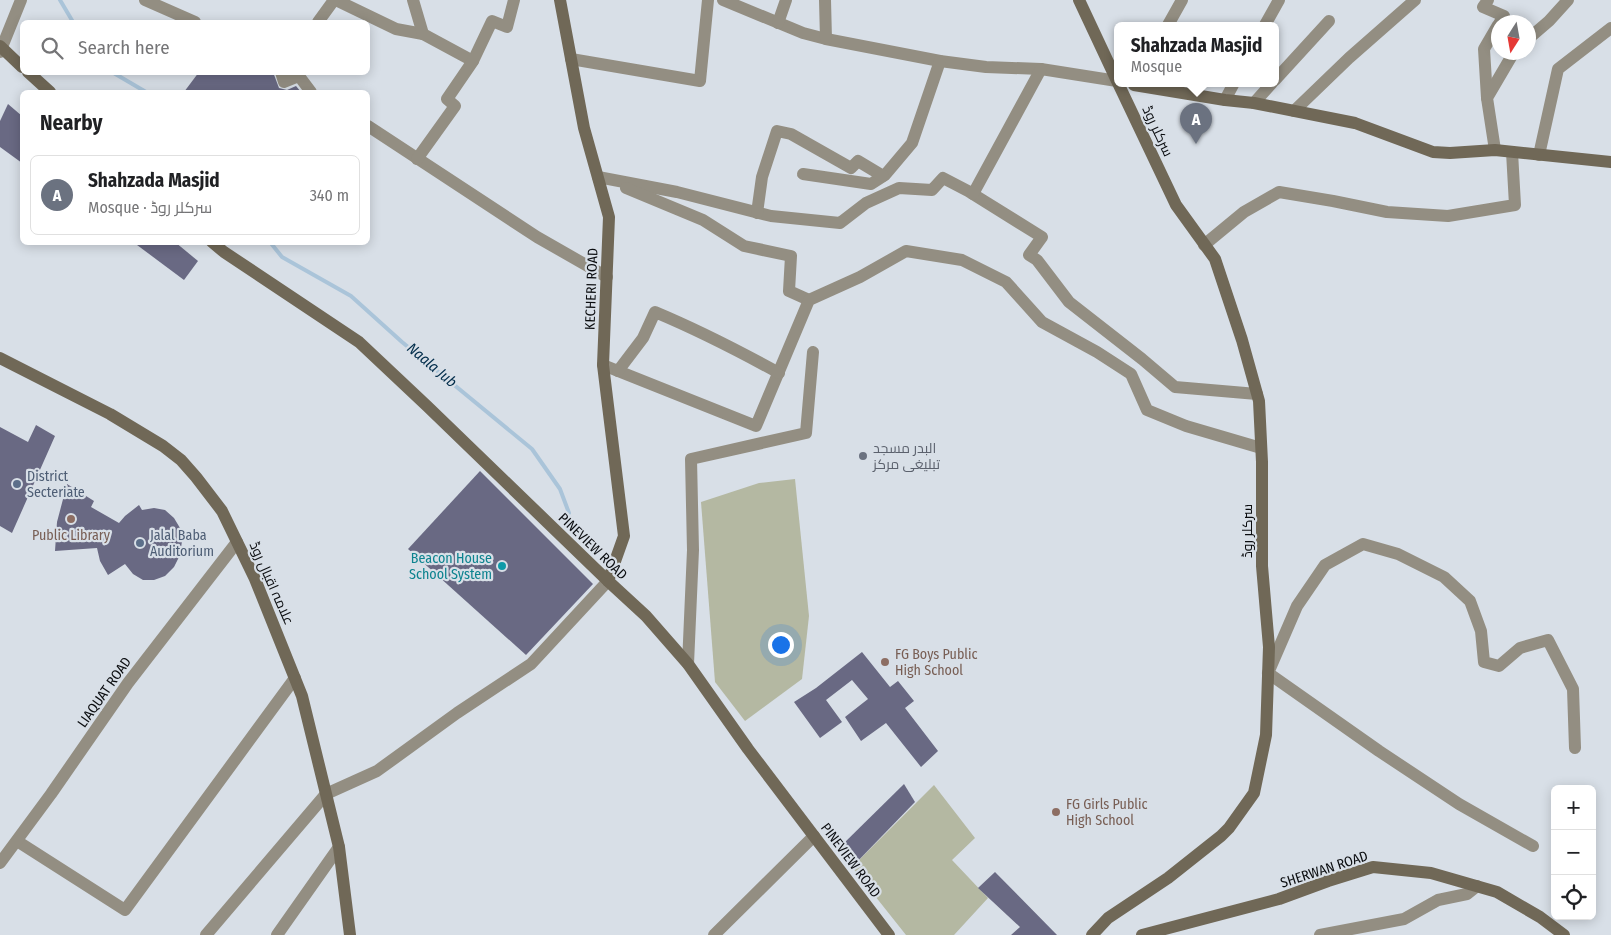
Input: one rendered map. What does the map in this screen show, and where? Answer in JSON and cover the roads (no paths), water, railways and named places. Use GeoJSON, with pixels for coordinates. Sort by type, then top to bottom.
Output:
{"type":"FeatureCollection","features":[{"type":"Feature","properties":{"kind":"street"},"geometry":{"type":"LineString","coordinates":[[20,65],[0,49],[21,0]]}},
{"type":"Feature","properties":{"kind":"street"},"geometry":{"type":"LineString","coordinates":[[145,0],[191,20]]}},
{"type":"Feature","properties":{"kind":"street"},"geometry":{"type":"LineString","coordinates":[[320,20],[335,0],[396,30],[423,34],[473,60]]}},
{"type":"Feature","properties":{"kind":"street"},"geometry":{"type":"LineString","coordinates":[[413,0],[423,34]]}},
{"type":"Feature","properties":{"kind":"street"},"geometry":{"type":"LineString","coordinates":[[417,159],[455,106],[447,99],[473,60],[492,20],[507,27],[514,0]]}},
{"type":"Feature","properties":{"kind":"street","name":"KECHERI ROAD"},"geometry":{"type":"LineString","coordinates":[[560,0],[584,128],[609,217],[603,365],[624,536],[608,582]]}},
{"type":"Feature","properties":{"kind":"street"},"geometry":{"type":"LineString","coordinates":[[571,59],[700,81],[708,0]]}},
{"type":"Feature","properties":{"kind":"street"},"geometry":{"type":"LineString","coordinates":[[723,0],[803,33],[826,39],[940,61],[986,67],[1042,69],[1114,81]]}},
{"type":"Feature","properties":{"kind":"street"},"geometry":{"type":"LineString","coordinates":[[778,23],[786,0]]}},
{"type":"Feature","properties":{"kind":"street"},"geometry":{"type":"LineString","coordinates":[[825,0],[826,39]]}},
{"type":"Feature","properties":{"kind":"street","name":"سرکلر روڈ"},"geometry":{"type":"LineString","coordinates":[[1078,0],[1114,74]]}},
{"type":"Feature","properties":{"kind":"street"},"geometry":{"type":"LineString","coordinates":[[1170,22],[1182,0]]}},
{"type":"Feature","properties":{"kind":"street"},"geometry":{"type":"LineString","coordinates":[[1267,22],[1279,0]]}},
{"type":"Feature","properties":{"kind":"street"},"geometry":{"type":"LineString","coordinates":[[1294,111],[1349,58],[1415,0]]}},
{"type":"Feature","properties":{"kind":"street"},"geometry":{"type":"LineString","coordinates":[[1488,0],[1483,7],[1502,15]]}},
{"type":"Feature","properties":{"kind":"street"},"geometry":{"type":"LineString","coordinates":[[1536,32],[1568,0]]}},
{"type":"Feature","properties":{"kind":"street"},"geometry":{"type":"LineString","coordinates":[[1279,76],[1329,21]]}},
{"type":"Feature","properties":{"kind":"street"},"geometry":{"type":"LineString","coordinates":[[1539,155],[1558,68],[1611,28]]}},
{"type":"Feature","properties":{"kind":"street"},"geometry":{"type":"LineString","coordinates":[[1491,37],[1484,49],[1487,98],[1495,150]]}},
{"type":"Feature","properties":{"kind":"street"},"geometry":{"type":"LineString","coordinates":[[1487,98],[1509,60]]}},
{"type":"Feature","properties":{"kind":"street"},"geometry":{"type":"LineString","coordinates":[[803,174],[871,184],[883,176],[912,143],[940,61]]}},
{"type":"Feature","properties":{"kind":"street"},"geometry":{"type":"LineString","coordinates":[[973,194],[1042,69]]}},
{"type":"Feature","properties":{"kind":"street"},"geometry":{"type":"LineString","coordinates":[[31,75],[48,90]]}},
{"type":"Feature","properties":{"kind":"street"},"geometry":{"type":"LineString","coordinates":[[282,75],[284,82],[300,76],[310,90]]}},
{"type":"Feature","properties":{"kind":"street","name":"سرکلر روڈ"},"geometry":{"type":"LineString","coordinates":[[1092,935],[1108,918],[1168,878],[1221,836],[1254,793],[1266,735],[1269,647],[1262,566],[1261,448],[1258,401],[1242,340],[1215,259],[1176,204],[1120,87]]}},
{"type":"Feature","properties":{"kind":"street"},"geometry":{"type":"LineString","coordinates":[[1153,87],[1225,100],[1254,103],[1355,123],[1433,152],[1450,153],[1495,150],[1611,162]]}},
{"type":"Feature","properties":{"kind":"street"},"geometry":{"type":"LineString","coordinates":[[1225,100],[1232,87]]}},
{"type":"Feature","properties":{"kind":"street"},"geometry":{"type":"LineString","coordinates":[[1254,103],[1269,87]]}},
{"type":"Feature","properties":{"kind":"street"},"geometry":{"type":"LineString","coordinates":[[370,127],[537,237],[606,277]]}},
{"type":"Feature","properties":{"kind":"street"},"geometry":{"type":"LineString","coordinates":[[757,213],[762,177],[777,130],[791,134],[851,168],[858,160],[883,176]]}},
{"type":"Feature","properties":{"kind":"street"},"geometry":{"type":"LineString","coordinates":[[1204,245],[1244,212],[1279,192],[1387,212],[1448,216],[1515,205],[1512,152]]}},
{"type":"Feature","properties":{"kind":"street"},"geometry":{"type":"LineString","coordinates":[[598,177],[677,192],[771,216],[840,223],[866,204],[899,188],[932,190],[943,178],[973,194],[1042,237],[1029,256],[1037,260],[1069,302],[1175,387],[1256,394]]}},
{"type":"Feature","properties":{"kind":"street"},"geometry":{"type":"LineString","coordinates":[[598,177],[704,220],[744,246],[791,256],[788,291],[809,300]]}},
{"type":"Feature","properties":{"kind":"street","name":"PINEVIEW ROAD"},"geometry":{"type":"LineString","coordinates":[[216,245],[359,342],[608,582],[646,616],[688,664],[748,749],[889,935]]}},
{"type":"Feature","properties":{"kind":"street"},"geometry":{"type":"LineString","coordinates":[[603,365],[756,426],[809,300],[860,277],[906,252],[962,260],[1006,282],[1042,322],[1097,352],[1131,374],[1147,410],[1186,426],[1261,448]]}},
{"type":"Feature","properties":{"kind":"street"},"geometry":{"type":"LineString","coordinates":[[618,371],[643,338],[656,312],[736,349],[779,373]]}},
{"type":"Feature","properties":{"kind":"street"},"geometry":{"type":"LineString","coordinates":[[688,664],[692,550],[691,459],[806,433],[813,352]]}},
{"type":"Feature","properties":{"kind":"street","name":"علامہ اقبال روڈ"},"geometry":{"type":"LineString","coordinates":[[0,358],[110,414],[163,446],[181,460],[222,511],[256,579],[302,696],[340,846],[350,935]]}},
{"type":"Feature","properties":{"kind":"street","name":"LIAQUAT ROAD"},"geometry":{"type":"LineString","coordinates":[[0,863],[51,794],[128,683],[237,542]]}},
{"type":"Feature","properties":{"kind":"street"},"geometry":{"type":"LineString","coordinates":[[1533,846],[1459,804],[1268,673],[1298,606],[1325,565],[1364,544],[1398,554],[1444,577],[1470,600],[1481,630],[1484,662],[1499,666],[1520,648],[1548,640],[1572,689],[1575,748]]}},
{"type":"Feature","properties":{"kind":"street"},"geometry":{"type":"LineString","coordinates":[[206,935],[326,794],[377,771],[457,713],[530,664],[608,582]]}},
{"type":"Feature","properties":{"kind":"street"},"geometry":{"type":"LineString","coordinates":[[17,841],[125,910],[295,678]]}},
{"type":"Feature","properties":{"kind":"street"},"geometry":{"type":"LineString","coordinates":[[714,935],[814,836]]}},
{"type":"Feature","properties":{"kind":"street"},"geometry":{"type":"LineString","coordinates":[[277,935],[340,846]]}},
{"type":"Feature","properties":{"kind":"street","name":"SHERWAN ROAD"},"geometry":{"type":"LineString","coordinates":[[1142,935],[1279,899],[1373,867],[1431,873],[1497,892],[1540,917],[1564,935]]}},
{"type":"Feature","properties":{"kind":"street"},"geometry":{"type":"LineString","coordinates":[[1320,935],[1404,919],[1438,900],[1467,894],[1477,886]]}},
{"type":"Feature","properties":{"kind":"waterway","name":"Naala Jub"},"geometry":{"type":"LineString","coordinates":[[60,0],[72,20]]}},
{"type":"Feature","properties":{"kind":"waterway","name":"Naala Jub"},"geometry":{"type":"LineString","coordinates":[[117,75],[143,90]]}},
{"type":"Feature","properties":{"kind":"waterway","name":"Naala Jub"},"geometry":{"type":"LineString","coordinates":[[272,245],[282,257],[351,296],[402,342],[532,449],[560,489],[569,513]]}},
{"type":"Feature","properties":{"kind":"place","name":"Shahzada Masjid"},"geometry":{"type":"Point","coordinates":[1196,144]}},
{"type":"Feature","properties":{"kind":"place","name":"البدر مسجد تبلیغی مرکز"},"geometry":{"type":"Point","coordinates":[863,456]}},
{"type":"Feature","properties":{"kind":"place","name":"District Secteriate"},"geometry":{"type":"Point","coordinates":[17,484]}},
{"type":"Feature","properties":{"kind":"place","name":"Public Library"},"geometry":{"type":"Point","coordinates":[71,519]}},
{"type":"Feature","properties":{"kind":"place","name":"Jalal Baba Auditorium"},"geometry":{"type":"Point","coordinates":[140,543]}},
{"type":"Feature","properties":{"kind":"place","name":"Beacon House School System"},"geometry":{"type":"Point","coordinates":[502,566]}},
{"type":"Feature","properties":{"kind":"place","name":"FG Boys Public High School"},"geometry":{"type":"Point","coordinates":[885,662]}},
{"type":"Feature","properties":{"kind":"place","name":"FG Girls Public High School"},"geometry":{"type":"Point","coordinates":[1056,812]}}]}
